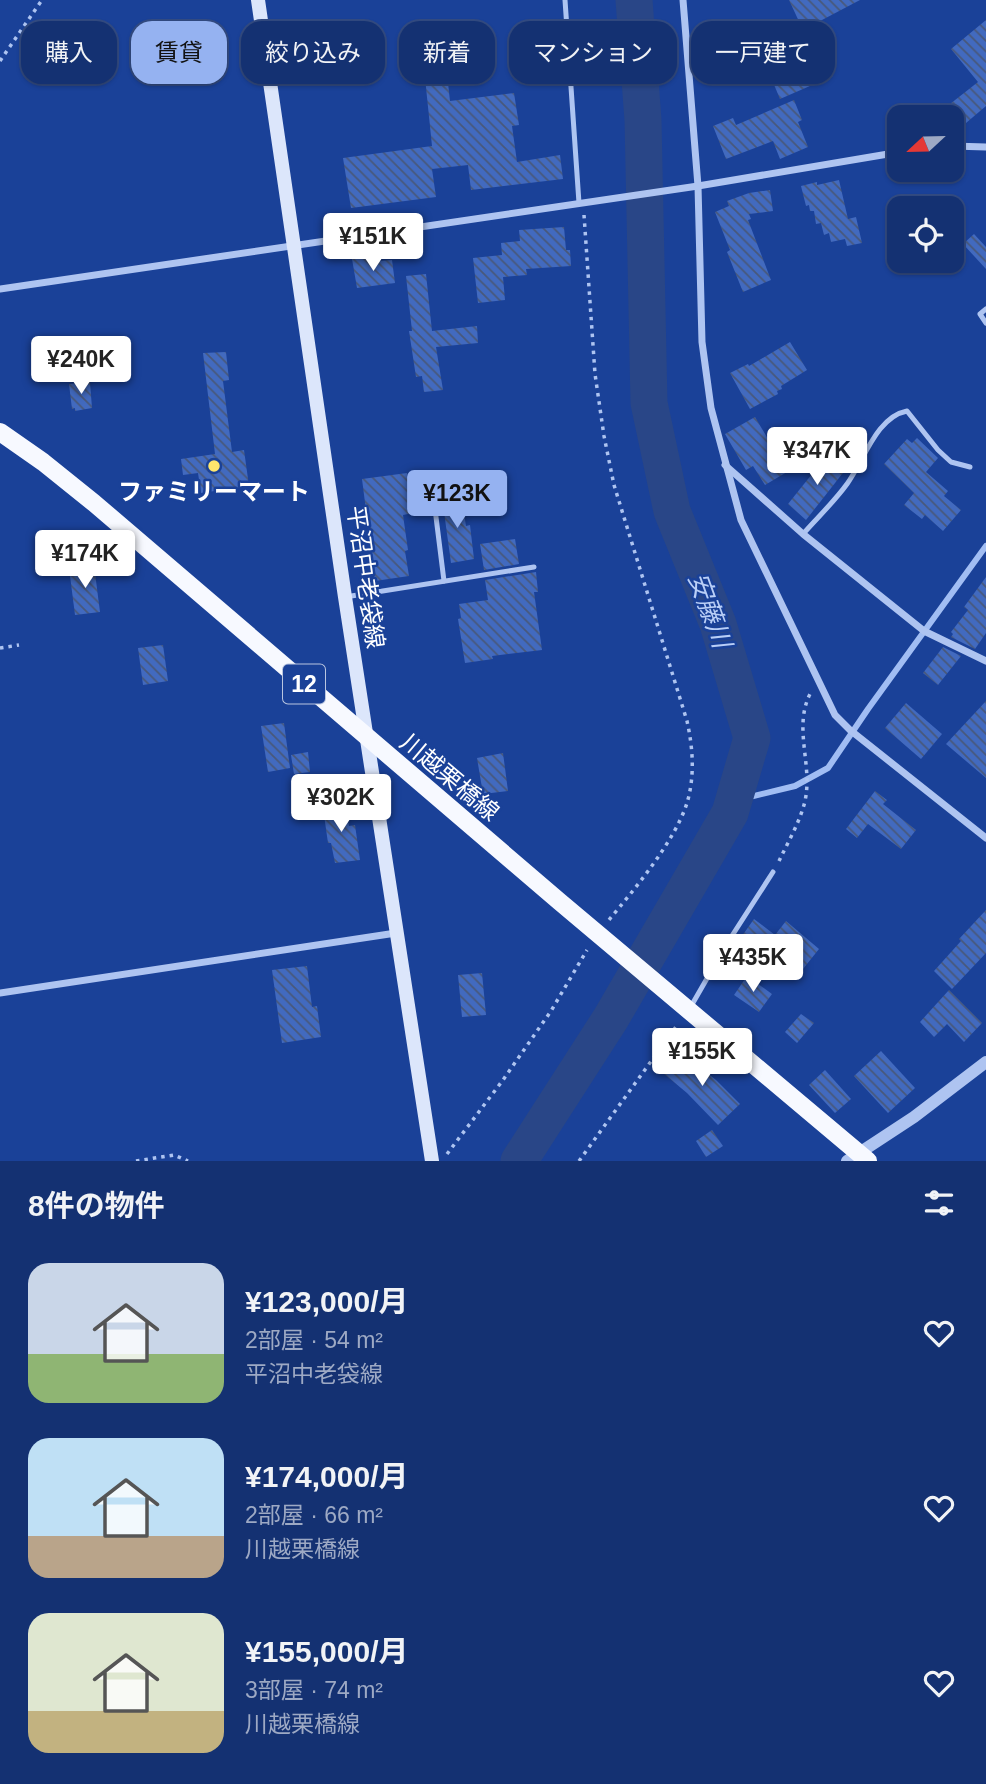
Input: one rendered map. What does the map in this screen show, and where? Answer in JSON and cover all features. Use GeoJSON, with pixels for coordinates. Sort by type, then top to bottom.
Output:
{"type":"FeatureCollection","features":[{"type":"Feature","properties":{"kind":"main road","name":"平沼中老袋線"},"geometry":{"type":"LineString","coordinates":[[258,0],[345,597],[432,1161]]}},
{"type":"Feature","properties":{"kind":"main road","name":"川越栗橋線"},"geometry":{"type":"LineString","coordinates":[[0,432],[94,503],[858,1159]]}},
{"type":"Feature","properties":{"kind":"street"},"geometry":{"type":"LineString","coordinates":[[683,0],[702,342],[711,408],[741,520],[835,715],[850,730],[986,838]]}},
{"type":"Feature","properties":{"kind":"street"},"geometry":{"type":"LineString","coordinates":[[964,146],[986,147]]}},
{"type":"Feature","properties":{"kind":"street"},"geometry":{"type":"LineString","coordinates":[[0,289],[694,187],[887,154]]}},
{"type":"Feature","properties":{"kind":"street"},"geometry":{"type":"LineString","coordinates":[[725,465],[803,534],[924,631],[986,661]]}},
{"type":"Feature","properties":{"kind":"street"},"geometry":{"type":"LineString","coordinates":[[0,993],[397,933]]}},
{"type":"Feature","properties":{"kind":"street"},"geometry":{"type":"LineString","coordinates":[[858,1159],[986,1062]]}},
{"type":"Feature","properties":{"kind":"lane"},"geometry":{"type":"LineString","coordinates":[[565,0],[579,202]]}},
{"type":"Feature","properties":{"kind":"lane"},"geometry":{"type":"LineString","coordinates":[[986,309],[980,314],[986,323]]}},
{"type":"Feature","properties":{"kind":"lane"},"geometry":{"type":"LineString","coordinates":[[803,534],[846,485],[882,428],[894,414],[907,411],[951,462],[970,467]]}},
{"type":"Feature","properties":{"kind":"lane"},"geometry":{"type":"LineString","coordinates":[[434,501],[444,581]]}},
{"type":"Feature","properties":{"kind":"lane"},"geometry":{"type":"LineString","coordinates":[[345,597],[534,567]]}},
{"type":"Feature","properties":{"kind":"lane"},"geometry":{"type":"LineString","coordinates":[[683,1006],[773,873]]}},
{"type":"Feature","properties":{"kind":"path"},"geometry":{"type":"LineString","coordinates":[[0,61],[42,0]]}},
{"type":"Feature","properties":{"kind":"path"},"geometry":{"type":"LineString","coordinates":[[442,1161],[551,1012],[672,834],[687,804],[693,750],[684,708],[614,485],[604,436],[595,374],[584,216],[579,202]]}},
{"type":"Feature","properties":{"kind":"path"},"geometry":{"type":"LineString","coordinates":[[0,648],[19,645]]}},
{"type":"Feature","properties":{"kind":"path"},"geometry":{"type":"LineString","coordinates":[[773,873],[805,800],[803,708],[818,679]]}},
{"type":"Feature","properties":{"kind":"path"},"geometry":{"type":"LineString","coordinates":[[579,1161],[683,1006]]}},
{"type":"Feature","properties":{"kind":"path"},"geometry":{"type":"LineString","coordinates":[[136,1161],[174,1155],[188,1161]]}},
{"type":"Feature","properties":{"kind":"building"},"geometry":{"type":"Polygon","coordinates":[[[789,0],[860,0],[820,21],[799,21],[789,0]]]}},
{"type":"Feature","properties":{"kind":"building"},"geometry":{"type":"Polygon","coordinates":[[[986,20],[986,106],[966,123],[964,105],[950,104],[978,82],[951,49],[986,20]]]}},
{"type":"Feature","properties":{"kind":"building"},"geometry":{"type":"Polygon","coordinates":[[[426,84],[448,84],[450,101],[514,93],[519,125],[512,126],[517,162],[560,155],[563,179],[471,190],[468,165],[432,169],[436,197],[351,208],[343,158],[432,146],[426,84]]]}},
{"type":"Feature","properties":{"kind":"building"},"geometry":{"type":"Polygon","coordinates":[[[774,84],[815,84],[780,99],[774,84]]]}},
{"type":"Feature","properties":{"kind":"building"},"geometry":{"type":"Polygon","coordinates":[[[794,100],[802,120],[798,122],[808,147],[780,159],[773,141],[726,159],[713,126],[733,118],[736,125],[794,100]]]}},
{"type":"Feature","properties":{"kind":"building"},"geometry":{"type":"Polygon","coordinates":[[[839,180],[848,219],[856,217],[862,243],[847,246],[845,239],[831,242],[829,233],[824,235],[821,223],[816,224],[814,211],[810,211],[809,205],[806,206],[801,186],[839,180]]]}},
{"type":"Feature","properties":{"kind":"building"},"geometry":{"type":"Polygon","coordinates":[[[770,190],[773,211],[749,214],[751,219],[748,220],[771,280],[743,292],[715,212],[729,206],[727,201],[749,193],[770,190]]]}},
{"type":"Feature","properties":{"kind":"building"},"geometry":{"type":"Polygon","coordinates":[[[564,227],[571,266],[526,269],[527,275],[503,277],[505,300],[478,303],[473,258],[502,255],[501,243],[520,241],[519,230],[564,227]]]}},
{"type":"Feature","properties":{"kind":"building"},"geometry":{"type":"Polygon","coordinates":[[[974,234],[986,247],[986,269],[964,245],[974,234]]]}},
{"type":"Feature","properties":{"kind":"building"},"geometry":{"type":"Polygon","coordinates":[[[367,257],[368,262],[392,260],[395,283],[357,288],[352,259],[367,257]]]}},
{"type":"Feature","properties":{"kind":"building"},"geometry":{"type":"Polygon","coordinates":[[[426,274],[432,331],[477,326],[478,343],[436,347],[443,390],[424,392],[422,376],[416,377],[409,331],[412,331],[406,276],[426,274]]]}},
{"type":"Feature","properties":{"kind":"building"},"geometry":{"type":"Polygon","coordinates":[[[790,342],[807,370],[781,386],[778,394],[750,409],[730,373],[748,364],[749,366],[790,342]]]}},
{"type":"Feature","properties":{"kind":"building"},"geometry":{"type":"Polygon","coordinates":[[[226,352],[229,380],[223,381],[232,452],[244,450],[249,486],[201,493],[198,473],[183,475],[181,459],[215,454],[203,353],[226,352]]]}},
{"type":"Feature","properties":{"kind":"building"},"geometry":{"type":"Polygon","coordinates":[[[90,382],[92,408],[75,411],[75,408],[72,409],[69,384],[90,382]]]}},
{"type":"Feature","properties":{"kind":"building"},"geometry":{"type":"Polygon","coordinates":[[[755,417],[768,439],[773,436],[792,469],[765,485],[753,466],[746,470],[725,434],[755,417]]]}},
{"type":"Feature","properties":{"kind":"building"},"geometry":{"type":"Polygon","coordinates":[[[917,438],[938,458],[926,472],[948,491],[944,496],[961,510],[943,531],[925,515],[922,519],[904,505],[914,493],[884,464],[907,439],[912,443],[917,438]]]}},
{"type":"Feature","properties":{"kind":"building"},"geometry":{"type":"Polygon","coordinates":[[[828,454],[846,469],[806,520],[788,504],[828,454]]]}},
{"type":"Feature","properties":{"kind":"building"},"geometry":{"type":"Polygon","coordinates":[[[407,473],[413,513],[403,515],[409,576],[375,581],[362,479],[407,473]]]}},
{"type":"Feature","properties":{"kind":"building"},"geometry":{"type":"Polygon","coordinates":[[[461,494],[466,526],[470,525],[474,559],[451,563],[442,497],[461,494]]]}},
{"type":"Feature","properties":{"kind":"building"},"geometry":{"type":"Polygon","coordinates":[[[515,539],[519,564],[484,570],[480,544],[515,539]]]}},
{"type":"Feature","properties":{"kind":"building"},"geometry":{"type":"Polygon","coordinates":[[[94,565],[100,612],[75,615],[69,568],[94,565]]]}},
{"type":"Feature","properties":{"kind":"building"},"geometry":{"type":"Polygon","coordinates":[[[536,572],[538,592],[534,592],[542,650],[492,656],[493,659],[465,663],[458,619],[461,618],[459,604],[488,600],[485,580],[536,572]]]}},
{"type":"Feature","properties":{"kind":"building"},"geometry":{"type":"Polygon","coordinates":[[[986,577],[986,633],[975,649],[951,637],[951,632],[968,610],[964,607],[986,577]]]}},
{"type":"Feature","properties":{"kind":"building"},"geometry":{"type":"Polygon","coordinates":[[[163,645],[168,681],[143,685],[138,648],[163,645]]]}},
{"type":"Feature","properties":{"kind":"building"},"geometry":{"type":"Polygon","coordinates":[[[943,647],[961,656],[938,685],[923,673],[943,647]]]}},
{"type":"Feature","properties":{"kind":"building"},"geometry":{"type":"Polygon","coordinates":[[[986,701],[986,778],[946,744],[986,701]]]}},
{"type":"Feature","properties":{"kind":"building"},"geometry":{"type":"Polygon","coordinates":[[[906,703],[942,734],[921,759],[885,728],[906,703]]]}},
{"type":"Feature","properties":{"kind":"building"},"geometry":{"type":"Polygon","coordinates":[[[284,723],[290,768],[268,772],[261,726],[284,723]]]}},
{"type":"Feature","properties":{"kind":"building"},"geometry":{"type":"Polygon","coordinates":[[[308,752],[310,772],[294,774],[291,755],[308,752]]]}},
{"type":"Feature","properties":{"kind":"building"},"geometry":{"type":"Polygon","coordinates":[[[503,753],[508,791],[483,794],[477,758],[503,753]]]}},
{"type":"Feature","properties":{"kind":"building"},"geometry":{"type":"Polygon","coordinates":[[[875,791],[887,800],[883,804],[916,830],[901,849],[868,824],[857,838],[846,829],[875,791]]]}},
{"type":"Feature","properties":{"kind":"building"},"geometry":{"type":"Polygon","coordinates":[[[345,804],[349,826],[355,825],[360,860],[335,863],[331,843],[328,843],[323,808],[345,804]]]}},
{"type":"Feature","properties":{"kind":"building"},"geometry":{"type":"Polygon","coordinates":[[[986,910],[986,953],[952,989],[934,971],[986,910]]]}},
{"type":"Feature","properties":{"kind":"building"},"geometry":{"type":"Polygon","coordinates":[[[754,919],[775,935],[786,921],[819,949],[803,969],[772,942],[765,952],[742,936],[754,919]]]}},
{"type":"Feature","properties":{"kind":"building"},"geometry":{"type":"Polygon","coordinates":[[[307,966],[312,1007],[317,1006],[321,1037],[282,1043],[272,970],[307,966]]]}},
{"type":"Feature","properties":{"kind":"building"},"geometry":{"type":"Polygon","coordinates":[[[482,973],[486,1015],[462,1017],[458,975],[482,973]]]}},
{"type":"Feature","properties":{"kind":"building"},"geometry":{"type":"Polygon","coordinates":[[[747,976],[772,994],[759,1012],[734,995],[747,976]]]}},
{"type":"Feature","properties":{"kind":"building"},"geometry":{"type":"Polygon","coordinates":[[[949,990],[982,1023],[964,1042],[947,1024],[934,1037],[920,1022],[949,990]]]}},
{"type":"Feature","properties":{"kind":"building"},"geometry":{"type":"Polygon","coordinates":[[[801,1014],[814,1023],[797,1043],[785,1032],[801,1014]]]}},
{"type":"Feature","properties":{"kind":"building"},"geometry":{"type":"Polygon","coordinates":[[[680,1051],[740,1104],[718,1125],[663,1073],[680,1051]]]}},
{"type":"Feature","properties":{"kind":"building"},"geometry":{"type":"Polygon","coordinates":[[[881,1051],[915,1088],[888,1113],[854,1076],[881,1051]]]}},
{"type":"Feature","properties":{"kind":"building"},"geometry":{"type":"Polygon","coordinates":[[[825,1070],[851,1099],[835,1113],[809,1085],[825,1070]]]}},
{"type":"Feature","properties":{"kind":"building"},"geometry":{"type":"Polygon","coordinates":[[[712,1130],[723,1146],[706,1157],[696,1141],[712,1130]]]}},
{"type":"Feature","properties":{"kind":"waterway","name":"安藤川"},"geometry":{"type":"LineString","coordinates":[[519,1161],[611,1018],[730,813],[752,738],[718,624],[672,511],[649,403],[643,120],[634,0]]}},
{"type":"Feature","properties":{"kind":"waterway"},"geometry":{"type":"LineString","coordinates":[[733,801],[795,786],[828,768],[986,546]]}},
{"type":"Feature","properties":{"kind":"place","name":"ファミリーマート"},"geometry":{"type":"Point","coordinates":[214,466]}}]}
